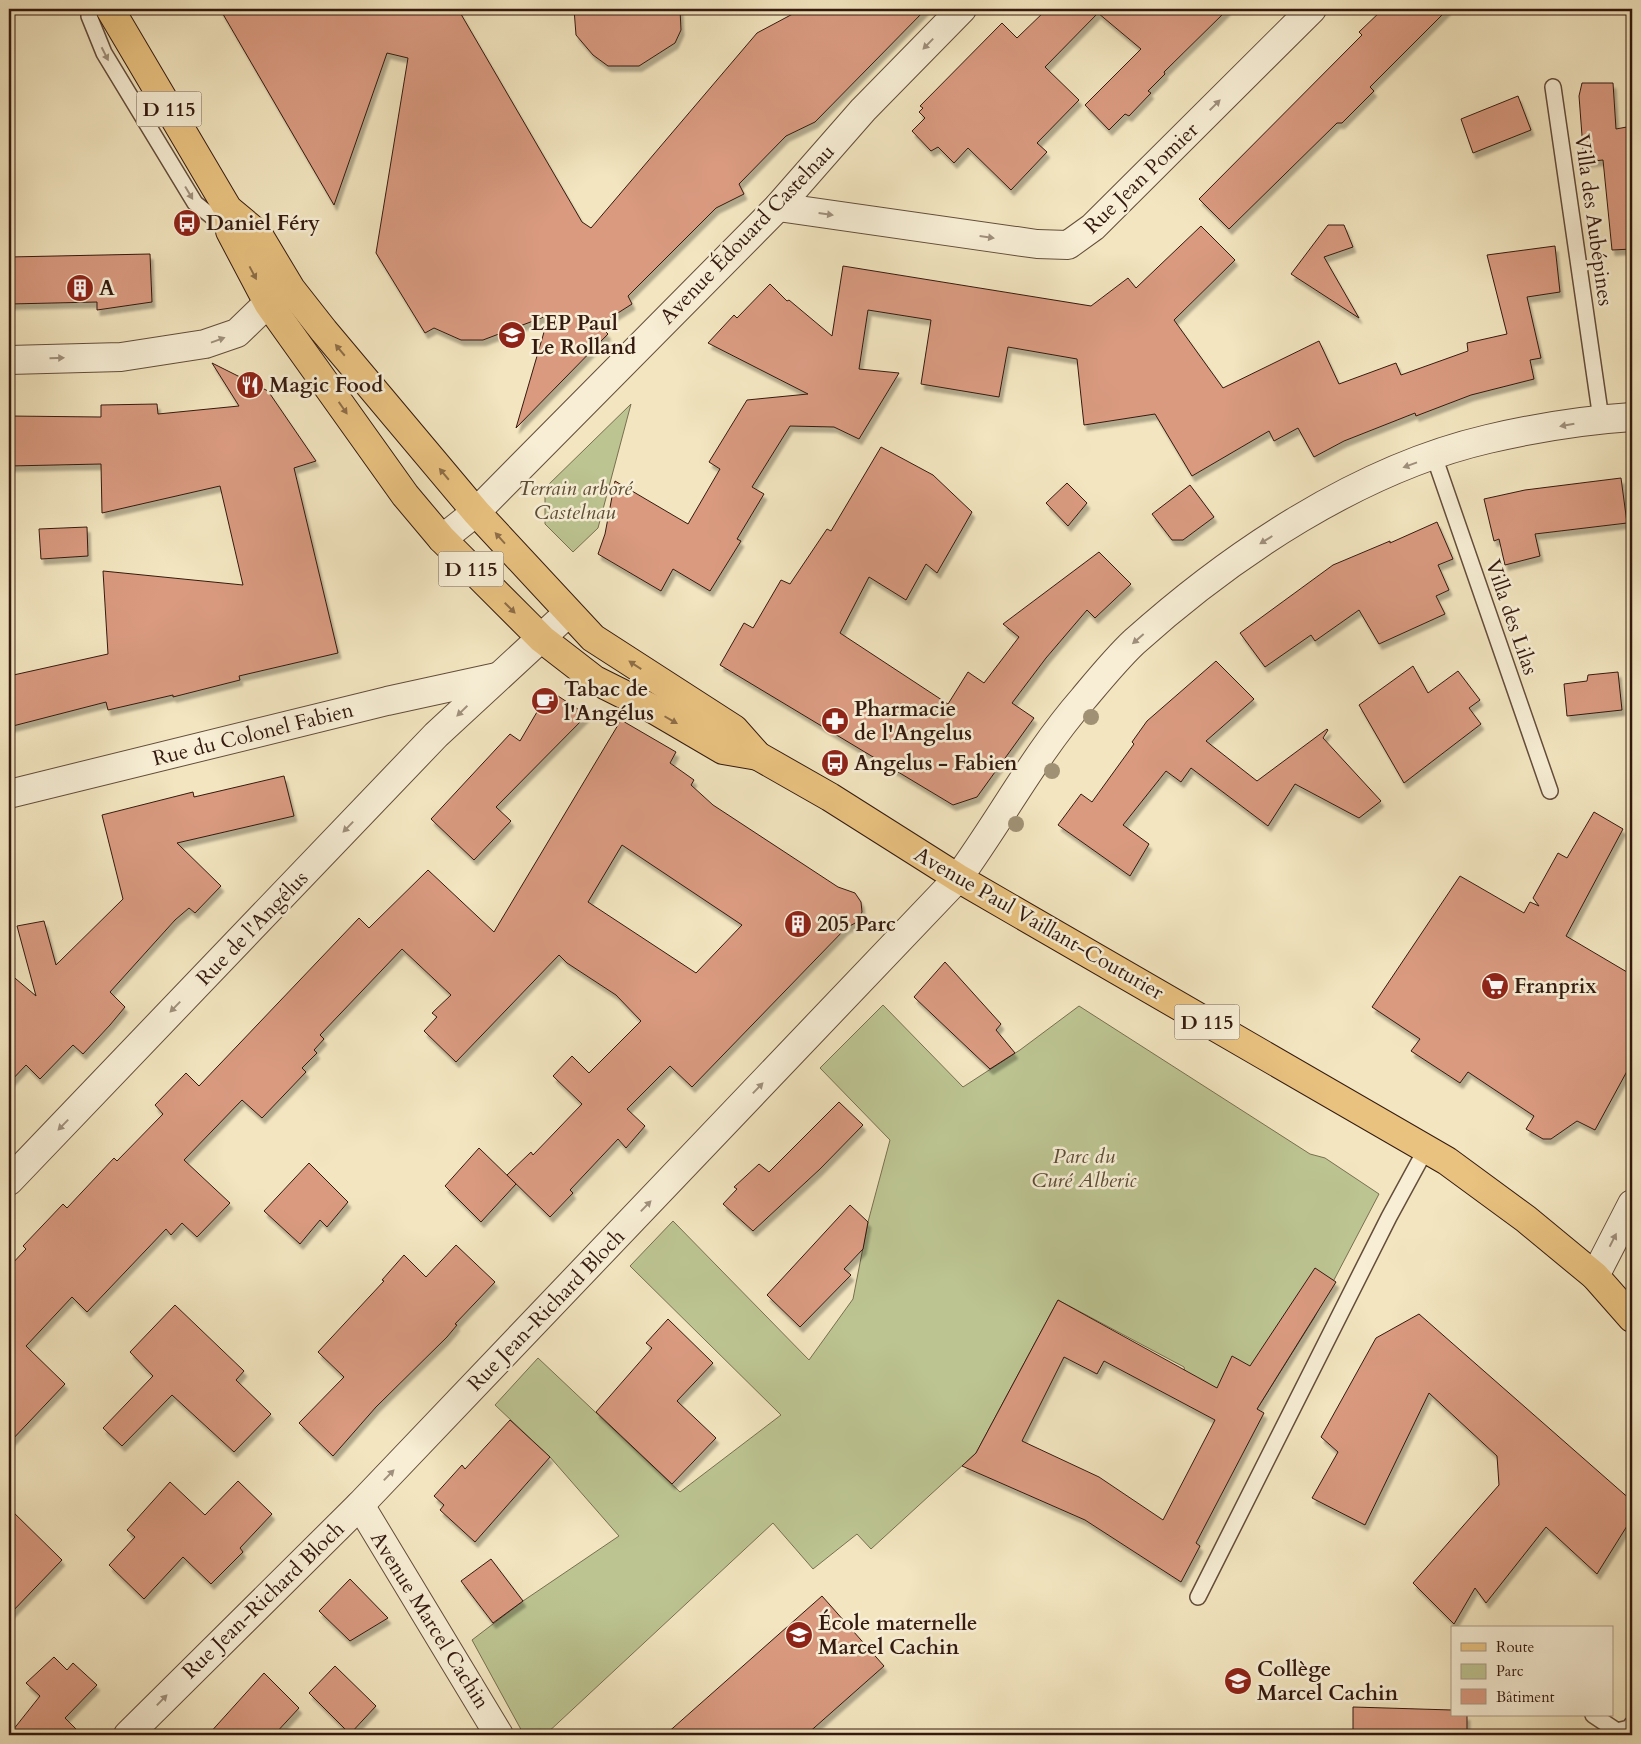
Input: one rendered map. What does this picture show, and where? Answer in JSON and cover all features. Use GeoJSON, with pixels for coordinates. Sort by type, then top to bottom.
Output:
{"type":"FeatureCollection","features":[{"type":"Feature","properties":{"kind":"main road","name":"D 115"},"geometry":{"type":"LineString","coordinates":[[110,9],[229,220]]}},
{"type":"Feature","properties":{"kind":"main road"},"geometry":{"type":"LineString","coordinates":[[229,220],[258,234],[280,296]]}},
{"type":"Feature","properties":{"kind":"main road","name":"D 115"},"geometry":{"type":"LineString","coordinates":[[280,296],[568,613]]}},
{"type":"Feature","properties":{"kind":"main road","name":"Avenue Paul Vaillant-Couturier"},"geometry":{"type":"LineString","coordinates":[[280,296],[405,495],[442,539],[542,639],[594,680],[653,710],[723,750],[758,756]]}},
{"type":"Feature","properties":{"kind":"main road","name":"Avenue Paul Vaillant-Couturier"},"geometry":{"type":"LineString","coordinates":[[568,613],[593,638],[734,729],[758,756],[830,797],[958,878],[1447,1161],[1518,1213],[1595,1276],[1632,1318]]}},
{"type":"Feature","properties":{"kind":"street","name":"Avenue Édouard Castelnau"},"geometry":{"type":"LineString","coordinates":[[442,539],[476,512],[778,207],[863,110],[962,9]]}},
{"type":"Feature","properties":{"kind":"street","name":"Rue Jean Pomier"},"geometry":{"type":"LineString","coordinates":[[778,207],[1037,244],[1068,245],[1093,227],[1312,9]]}},
{"type":"Feature","properties":{"kind":"street"},"geometry":{"type":"LineString","coordinates":[[9,360],[121,357],[205,344],[237,333],[280,296]]}},
{"type":"Feature","properties":{"kind":"street","name":"Rue Jean-Richard Bloch"},"geometry":{"type":"LineString","coordinates":[[128,1735],[360,1505],[958,878],[1001,817],[1039,753],[1082,700],[1133,643],[1231,562],[1311,511],[1392,472],[1488,439],[1602,419],[1632,416]]}},
{"type":"Feature","properties":{"kind":"street"},"geometry":{"type":"LineString","coordinates":[[542,639],[568,613]]}},
{"type":"Feature","properties":{"kind":"street","name":"Rue de l'Angélus"},"geometry":{"type":"LineString","coordinates":[[9,1181],[436,735],[497,677],[542,639]]}},
{"type":"Feature","properties":{"kind":"street","name":"Rue du Colonel Fabien"},"geometry":{"type":"LineString","coordinates":[[9,794],[387,701],[497,677]]}},
{"type":"Feature","properties":{"kind":"street"},"geometry":{"type":"LineString","coordinates":[[1595,1276],[1632,1204]]}},
{"type":"Feature","properties":{"kind":"street","name":"Avenue Marcel Cachin"},"geometry":{"type":"LineString","coordinates":[[360,1505],[489,1730]]}},
{"type":"Feature","properties":{"kind":"lane"},"geometry":{"type":"LineString","coordinates":[[89,9],[89,16],[104,54],[195,203],[229,220]]}},
{"type":"Feature","properties":{"kind":"lane","name":"Villa des Aubépines"},"geometry":{"type":"LineString","coordinates":[[1553,87],[1602,419]]}},
{"type":"Feature","properties":{"kind":"lane","name":"Villa des Lilas"},"geometry":{"type":"LineString","coordinates":[[1434,456],[1550,791]]}},
{"type":"Feature","properties":{"kind":"lane"},"geometry":{"type":"LineString","coordinates":[[1198,1597],[1388,1217],[1426,1149]]}},
{"type":"Feature","properties":{"kind":"lane"},"geometry":{"type":"LineString","coordinates":[[1594,1716],[1617,1731],[1629,1728],[1632,1724]]}},
{"type":"Feature","properties":{"kind":"green space","name":"Terrain arboré Castelnau"},"geometry":{"type":"Polygon","coordinates":[[[631,404],[598,528],[573,552],[545,524],[545,488],[631,404]]]}},
{"type":"Feature","properties":{"kind":"green space","name":"Parc du Curé Alberic"},"geometry":{"type":"Polygon","coordinates":[[[883,1005],[963,1087],[1020,1050],[1079,1006],[1310,1154],[1325,1158],[1379,1194],[1314,1318],[1257,1409],[1185,1372],[1184,1367],[1058,1300],[976,1453],[871,1549],[857,1534],[813,1569],[773,1523],[545,1735],[524,1735],[472,1640],[523,1601],[619,1536],[550,1457],[495,1405],[538,1358],[680,1492],[781,1415],[630,1266],[673,1221],[809,1360],[853,1299],[868,1222],[890,1140],[820,1068],[883,1005]]]}},
{"type":"Feature","properties":{"kind":"building","name":"LEP Paul Le Rolland"},"geometry":{"type":"Polygon","coordinates":[[[220,9],[458,9],[582,222],[591,228],[757,33],[802,9],[926,9],[815,122],[786,136],[739,184],[744,194],[716,208],[628,296],[632,304],[599,325],[608,334],[516,428],[549,315],[483,340],[461,340],[434,328],[425,333],[376,253],[408,58],[387,53],[334,205],[220,9]]]}},
{"type":"Feature","properties":{"kind":"building"},"geometry":{"type":"Polygon","coordinates":[[[574,9],[680,9],[681,30],[675,43],[639,66],[608,66],[593,55],[576,35],[574,9]]]}},
{"type":"Feature","properties":{"kind":"building"},"geometry":{"type":"Polygon","coordinates":[[[1047,9],[1228,9],[1164,72],[1165,74],[1148,91],[1151,93],[1129,116],[1125,114],[1109,130],[1085,105],[1141,49],[1098,13],[1045,67],[1079,100],[1037,143],[1047,152],[1011,190],[968,148],[954,163],[938,147],[931,151],[912,131],[925,118],[919,112],[923,108],[920,106],[1002,23],[1017,38],[1047,9]]]}},
{"type":"Feature","properties":{"kind":"building"},"geometry":{"type":"Polygon","coordinates":[[[1383,9],[1448,9],[1370,87],[1374,91],[1342,123],[1337,123],[1229,229],[1199,199],[1362,35],[1359,32],[1383,9]]]}},
{"type":"Feature","properties":{"kind":"building"},"geometry":{"type":"Polygon","coordinates":[[[1582,83],[1613,83],[1616,129],[1632,126],[1632,249],[1612,250],[1603,160],[1584,162],[1579,96],[1582,83]]]}},
{"type":"Feature","properties":{"kind":"building"},"geometry":{"type":"Polygon","coordinates":[[[1518,96],[1531,130],[1473,153],[1461,119],[1518,96]]]}},
{"type":"Feature","properties":{"kind":"building"},"geometry":{"type":"Polygon","coordinates":[[[1328,225],[1344,225],[1353,247],[1324,257],[1359,318],[1291,274],[1328,225]]]}},
{"type":"Feature","properties":{"kind":"building"},"geometry":{"type":"Polygon","coordinates":[[[1201,226],[1235,260],[1174,320],[1223,388],[1319,341],[1339,384],[1396,363],[1401,375],[1468,351],[1467,343],[1507,334],[1487,255],[1555,246],[1560,292],[1527,297],[1541,358],[1530,360],[1534,379],[1471,395],[1416,416],[1415,413],[1344,441],[1314,457],[1298,428],[1274,441],[1269,431],[1192,476],[1155,414],[1084,425],[1077,359],[1008,347],[999,397],[921,384],[931,320],[868,310],[859,369],[899,373],[859,439],[834,427],[790,426],[752,487],[764,494],[737,539],[741,541],[710,591],[673,569],[661,591],[598,554],[605,534],[615,481],[688,524],[720,469],[709,462],[747,400],[808,394],[708,343],[734,315],[737,318],[770,284],[787,301],[789,300],[832,336],[843,266],[1091,306],[1128,278],[1136,288],[1201,226]]]}},
{"type":"Feature","properties":{"kind":"building","name":"A"},"geometry":{"type":"Polygon","coordinates":[[[150,254],[152,302],[97,310],[97,302],[9,304],[9,257],[150,254]]]}},
{"type":"Feature","properties":{"kind":"building"},"geometry":{"type":"Polygon","coordinates":[[[212,363],[268,391],[316,461],[294,468],[338,653],[239,676],[240,680],[173,697],[173,695],[108,710],[106,702],[9,727],[9,676],[108,654],[103,571],[243,585],[220,486],[102,513],[101,464],[9,466],[9,416],[101,417],[101,405],[157,404],[158,414],[239,406],[212,363]]]}},
{"type":"Feature","properties":{"kind":"building"},"geometry":{"type":"Polygon","coordinates":[[[881,447],[933,475],[972,512],[937,573],[926,564],[906,600],[869,577],[840,633],[948,704],[968,672],[984,683],[1019,637],[1003,624],[1099,552],[1131,584],[1095,618],[1087,610],[1046,658],[1012,703],[1034,718],[977,797],[953,805],[720,665],[744,623],[753,628],[781,580],[790,584],[827,529],[831,531],[881,447]]]}},
{"type":"Feature","properties":{"kind":"building"},"geometry":{"type":"Polygon","coordinates":[[[1621,478],[1627,523],[1535,534],[1540,556],[1505,565],[1499,539],[1494,541],[1484,499],[1525,490],[1621,478]]]}},
{"type":"Feature","properties":{"kind":"building"},"geometry":{"type":"Polygon","coordinates":[[[1067,483],[1087,503],[1068,526],[1046,503],[1067,483]]]}},
{"type":"Feature","properties":{"kind":"building"},"geometry":{"type":"Polygon","coordinates":[[[1190,485],[1214,517],[1183,540],[1172,540],[1152,514],[1190,485]]]}},
{"type":"Feature","properties":{"kind":"building"},"geometry":{"type":"Polygon","coordinates":[[[1437,522],[1453,559],[1438,565],[1449,590],[1436,596],[1445,614],[1379,644],[1359,610],[1315,641],[1311,635],[1265,667],[1240,633],[1333,565],[1437,522]]]}},
{"type":"Feature","properties":{"kind":"building"},"geometry":{"type":"Polygon","coordinates":[[[87,527],[88,556],[41,559],[39,529],[87,527]]]}},
{"type":"Feature","properties":{"kind":"building"},"geometry":{"type":"Polygon","coordinates":[[[1216,661],[1254,699],[1206,741],[1257,781],[1327,729],[1323,738],[1381,801],[1359,818],[1295,784],[1268,826],[1191,768],[1181,782],[1166,771],[1123,825],[1149,844],[1130,876],[1058,825],[1081,794],[1092,802],[1134,744],[1132,742],[1147,721],[1216,661]]]}},
{"type":"Feature","properties":{"kind":"building"},"geometry":{"type":"Polygon","coordinates":[[[1413,666],[1428,693],[1458,671],[1480,700],[1469,708],[1481,724],[1404,783],[1359,705],[1413,666]]]}},
{"type":"Feature","properties":{"kind":"building"},"geometry":{"type":"Polygon","coordinates":[[[1618,672],[1622,710],[1567,716],[1564,684],[1587,681],[1588,675],[1618,672]]]}},
{"type":"Feature","properties":{"kind":"building"},"geometry":{"type":"Polygon","coordinates":[[[558,696],[587,715],[496,807],[511,821],[474,860],[431,819],[510,734],[520,741],[544,700],[558,696]]]}},
{"type":"Feature","properties":{"kind":"building"},"geometry":{"type":"Polygon","coordinates":[[[621,720],[676,752],[670,763],[694,780],[691,785],[713,805],[838,887],[855,893],[861,902],[862,912],[857,922],[846,928],[692,1087],[670,1066],[627,1109],[645,1126],[626,1148],[618,1139],[570,1190],[573,1193],[550,1217],[507,1175],[531,1152],[533,1155],[582,1104],[553,1076],[572,1056],[589,1073],[641,1021],[616,995],[567,963],[559,955],[456,1062],[424,1031],[437,1017],[432,1013],[451,995],[402,949],[320,1035],[324,1039],[314,1050],[317,1053],[302,1068],[306,1072],[262,1118],[242,1100],[184,1160],[230,1203],[197,1237],[182,1223],[171,1235],[166,1229],[87,1312],[72,1297],[26,1346],[65,1384],[9,1443],[9,1267],[26,1249],[23,1246],[63,1204],[67,1208],[114,1158],[117,1161],[163,1114],[155,1105],[186,1073],[199,1086],[359,918],[369,928],[428,870],[494,932],[621,720]],[[622,845],[588,902],[696,973],[742,925],[622,845]]]}},
{"type":"Feature","properties":{"kind":"building"},"geometry":{"type":"Polygon","coordinates":[[[284,776],[294,816],[177,843],[221,886],[195,913],[189,908],[175,920],[110,992],[125,1007],[110,1025],[83,1054],[73,1045],[40,1079],[26,1065],[9,1083],[9,973],[36,996],[17,926],[44,921],[56,965],[123,899],[102,815],[193,792],[194,797],[284,776]]]}},
{"type":"Feature","properties":{"kind":"building","name":"Franprix"},"geometry":{"type":"Polygon","coordinates":[[[1594,812],[1623,829],[1566,936],[1632,975],[1632,1062],[1595,1130],[1577,1121],[1551,1139],[1543,1139],[1526,1129],[1534,1116],[1468,1072],[1460,1083],[1411,1051],[1420,1039],[1372,1007],[1460,876],[1524,913],[1530,902],[1539,906],[1533,898],[1558,853],[1567,858],[1594,812]]]}},
{"type":"Feature","properties":{"kind":"building"},"geometry":{"type":"Polygon","coordinates":[[[945,962],[1001,1024],[996,1030],[1015,1053],[990,1069],[914,997],[945,962]]]}},
{"type":"Feature","properties":{"kind":"building"},"geometry":{"type":"Polygon","coordinates":[[[839,1102],[863,1125],[820,1169],[753,1231],[723,1204],[737,1189],[734,1187],[759,1164],[769,1172],[839,1102]]]}},
{"type":"Feature","properties":{"kind":"building"},"geometry":{"type":"Polygon","coordinates":[[[479,1148],[516,1184],[481,1222],[445,1186],[479,1148]]]}},
{"type":"Feature","properties":{"kind":"building"},"geometry":{"type":"Polygon","coordinates":[[[309,1163],[348,1202],[327,1227],[320,1220],[300,1244],[264,1211],[309,1163]]]}},
{"type":"Feature","properties":{"kind":"building"},"geometry":{"type":"Polygon","coordinates":[[[850,1205],[868,1222],[863,1249],[844,1269],[851,1275],[800,1327],[767,1295],[850,1205]]]}},
{"type":"Feature","properties":{"kind":"building"},"geometry":{"type":"Polygon","coordinates":[[[456,1245],[495,1282],[455,1324],[457,1325],[447,1337],[376,1407],[333,1456],[299,1423],[344,1377],[318,1352],[384,1281],[382,1280],[404,1255],[426,1277],[456,1245]]]}},
{"type":"Feature","properties":{"kind":"building"},"geometry":{"type":"Polygon","coordinates":[[[1315,1268],[1336,1282],[1257,1409],[1264,1413],[1196,1543],[1200,1546],[1181,1582],[1085,1520],[962,1466],[976,1453],[1058,1300],[1217,1388],[1232,1356],[1250,1366],[1315,1268]],[[1064,1357],[1022,1441],[1099,1477],[1163,1520],[1215,1420],[1104,1361],[1097,1374],[1064,1357]]]}},
{"type":"Feature","properties":{"kind":"building"},"geometry":{"type":"Polygon","coordinates":[[[175,1305],[244,1371],[236,1380],[271,1414],[234,1452],[172,1395],[122,1446],[103,1428],[153,1376],[130,1352],[175,1305]]]}},
{"type":"Feature","properties":{"kind":"building"},"geometry":{"type":"Polygon","coordinates":[[[1419,1314],[1632,1501],[1632,1518],[1597,1574],[1546,1527],[1486,1603],[1475,1588],[1454,1624],[1413,1583],[1499,1485],[1497,1456],[1429,1393],[1365,1525],[1312,1498],[1338,1452],[1321,1437],[1376,1338],[1419,1314]]]}},
{"type":"Feature","properties":{"kind":"building"},"geometry":{"type":"Polygon","coordinates":[[[668,1319],[713,1363],[677,1401],[716,1438],[672,1484],[596,1412],[652,1348],[646,1343],[668,1319]]]}},
{"type":"Feature","properties":{"kind":"building"},"geometry":{"type":"Polygon","coordinates":[[[510,1420],[550,1457],[475,1542],[440,1510],[444,1505],[434,1496],[462,1465],[465,1469],[510,1420]]]}},
{"type":"Feature","properties":{"kind":"building"},"geometry":{"type":"Polygon","coordinates":[[[238,1481],[272,1514],[240,1548],[243,1552],[211,1584],[183,1557],[144,1599],[109,1565],[135,1537],[127,1530],[170,1482],[205,1515],[238,1481]]]}},
{"type":"Feature","properties":{"kind":"building"},"geometry":{"type":"Polygon","coordinates":[[[9,1508],[62,1560],[9,1615],[9,1508]]]}},
{"type":"Feature","properties":{"kind":"building"},"geometry":{"type":"Polygon","coordinates":[[[491,1559],[523,1601],[493,1623],[461,1581],[491,1559]]]}},
{"type":"Feature","properties":{"kind":"building"},"geometry":{"type":"Polygon","coordinates":[[[350,1579],[388,1618],[350,1641],[319,1611],[350,1579]]]}},
{"type":"Feature","properties":{"kind":"building"},"geometry":{"type":"Polygon","coordinates":[[[822,1596],[884,1666],[806,1735],[665,1735],[822,1596]]]}},
{"type":"Feature","properties":{"kind":"building"},"geometry":{"type":"Polygon","coordinates":[[[54,1657],[67,1670],[73,1663],[97,1685],[65,1718],[82,1735],[9,1735],[40,1696],[26,1683],[54,1657]]]}},
{"type":"Feature","properties":{"kind":"building"},"geometry":{"type":"Polygon","coordinates":[[[335,1666],[376,1706],[350,1734],[309,1693],[335,1666]]]}},
{"type":"Feature","properties":{"kind":"building"},"geometry":{"type":"Polygon","coordinates":[[[264,1673],[299,1708],[274,1735],[208,1735],[264,1673]]]}},
{"type":"Feature","properties":{"kind":"building"},"geometry":{"type":"Polygon","coordinates":[[[1353,1707],[1451,1710],[1451,1716],[1467,1716],[1467,1735],[1353,1735],[1353,1707]]]}},
{"type":"Feature","properties":{"kind":"place","name":"Daniel Féry"},"geometry":{"type":"Point","coordinates":[187,223]}},
{"type":"Feature","properties":{"kind":"place","name":"A"},"geometry":{"type":"Point","coordinates":[80,288]}},
{"type":"Feature","properties":{"kind":"place","name":"LEP Paul Le Rolland"},"geometry":{"type":"Point","coordinates":[512,335]}},
{"type":"Feature","properties":{"kind":"place","name":"Magic Food"},"geometry":{"type":"Point","coordinates":[250,385]}},
{"type":"Feature","properties":{"kind":"place","name":"Tabac de l'Angélus"},"geometry":{"type":"Point","coordinates":[545,701]}},
{"type":"Feature","properties":{"kind":"place","name":"Pharmacie de l'Angelus"},"geometry":{"type":"Point","coordinates":[835,721]}},
{"type":"Feature","properties":{"kind":"place","name":"Angelus - Fabien"},"geometry":{"type":"Point","coordinates":[835,763]}},
{"type":"Feature","properties":{"kind":"place","name":"205 Parc"},"geometry":{"type":"Point","coordinates":[798,924]}},
{"type":"Feature","properties":{"kind":"place","name":"Franprix"},"geometry":{"type":"Point","coordinates":[1495,986]}},
{"type":"Feature","properties":{"kind":"place","name":"École maternelle Marcel Cachin"},"geometry":{"type":"Point","coordinates":[799,1635]}},
{"type":"Feature","properties":{"kind":"place","name":"Collège Marcel Cachin"},"geometry":{"type":"Point","coordinates":[1238,1681]}}]}
